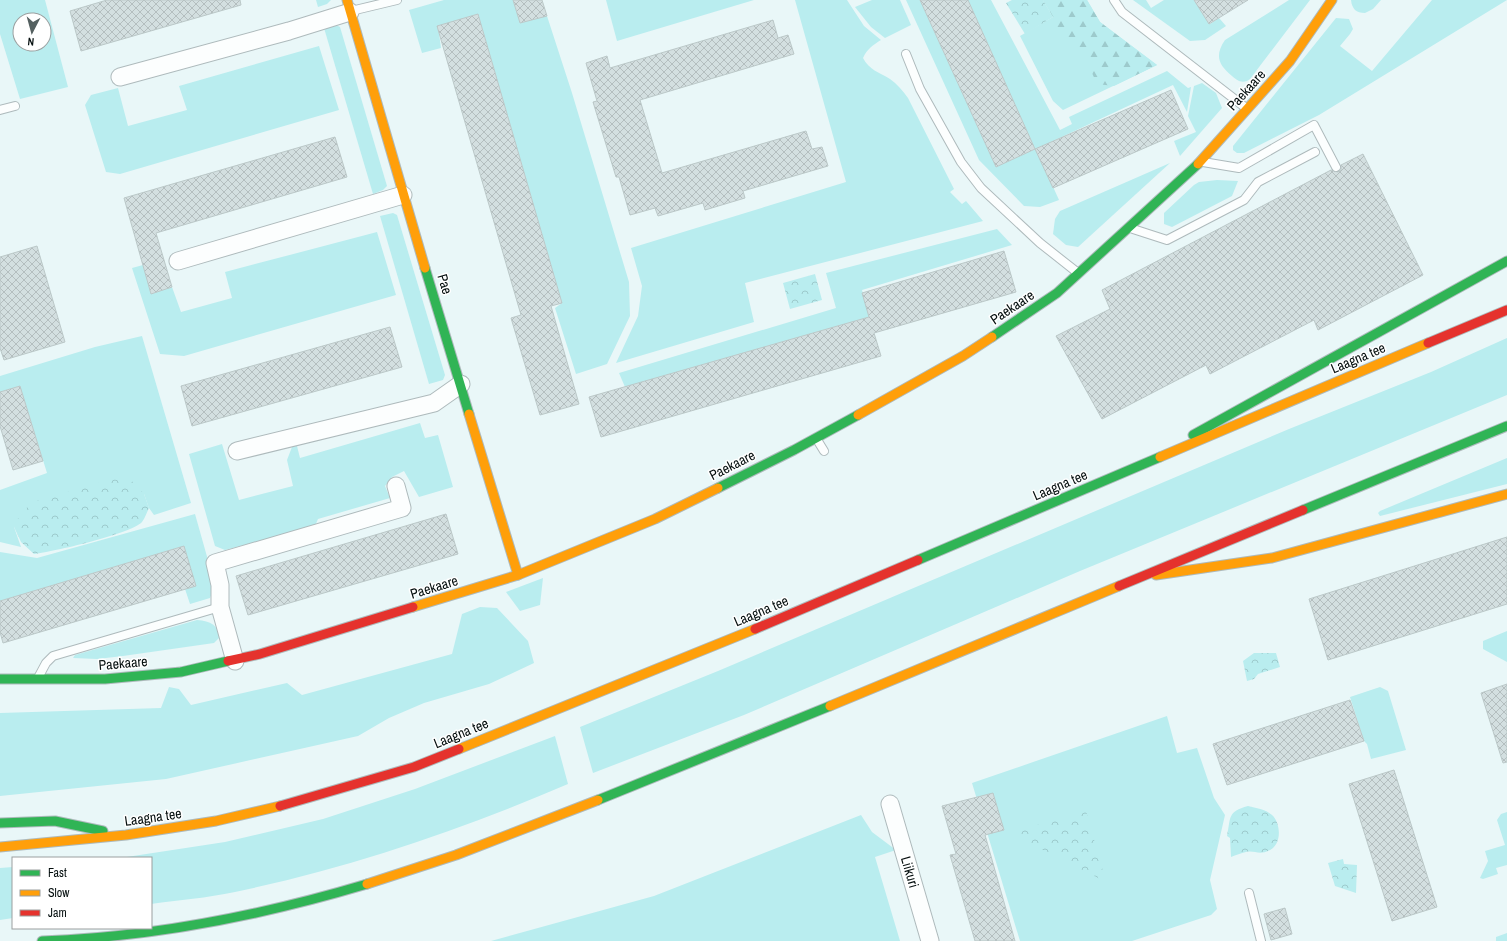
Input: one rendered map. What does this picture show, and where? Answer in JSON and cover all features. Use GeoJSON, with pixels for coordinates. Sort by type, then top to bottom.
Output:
{"type":"FeatureCollection","features":[{"type":"Feature","properties":{"kind":"main road","name":"Paekaare"},"geometry":{"type":"LineString","coordinates":[[0,679],[112,678],[182,672],[235,661],[518,575],[655,519],[816,438],[964,356],[1057,293],[1130,228],[1201,161],[1248,110],[1290,61],[1332,0]]}},
{"type":"Feature","properties":{"kind":"main road","name":"Pae"},"geometry":{"type":"LineString","coordinates":[[349,6],[518,575]]}},
{"type":"Feature","properties":{"kind":"main road"},"geometry":{"type":"LineString","coordinates":[[1122,474],[1507,261]]}},
{"type":"Feature","properties":{"kind":"main road","name":"Laagna tee"},"geometry":{"type":"LineString","coordinates":[[0,847],[126,835],[216,821],[270,809],[414,767],[724,642],[1507,310]]}},
{"type":"Feature","properties":{"kind":"main road"},"geometry":{"type":"LineString","coordinates":[[42,941],[80,941],[177,928],[254,914],[352,888],[443,860],[737,746],[1137,578],[1507,426]]}},
{"type":"Feature","properties":{"kind":"main road"},"geometry":{"type":"LineString","coordinates":[[1137,578],[1272,558],[1507,494]]}},
{"type":"Feature","properties":{"kind":"main road"},"geometry":{"type":"LineString","coordinates":[[0,823],[55,821],[126,835]]}},
{"type":"Feature","properties":{"kind":"street"},"geometry":{"type":"LineString","coordinates":[[120,77],[289,31],[349,6]]}},
{"type":"Feature","properties":{"kind":"street"},"geometry":{"type":"LineString","coordinates":[[178,261],[404,195]]}},
{"type":"Feature","properties":{"kind":"street"},"geometry":{"type":"LineString","coordinates":[[237,451],[434,403],[461,384]]}},
{"type":"Feature","properties":{"kind":"street"},"geometry":{"type":"LineString","coordinates":[[235,661],[220,607],[220,585],[215,563],[402,508],[396,486]]}},
{"type":"Feature","properties":{"kind":"street","name":"Liikuri"},"geometry":{"type":"LineString","coordinates":[[890,804],[930,941]]}},
{"type":"Feature","properties":{"kind":"lane"},"geometry":{"type":"LineString","coordinates":[[349,6],[397,0]]}},
{"type":"Feature","properties":{"kind":"lane"},"geometry":{"type":"LineString","coordinates":[[1114,0],[1122,12],[1248,110]]}},
{"type":"Feature","properties":{"kind":"lane"},"geometry":{"type":"LineString","coordinates":[[906,54],[920,89],[957,155],[981,188],[1040,243],[1079,273]]}},
{"type":"Feature","properties":{"kind":"lane"},"geometry":{"type":"LineString","coordinates":[[0,110],[15,106]]}},
{"type":"Feature","properties":{"kind":"lane"},"geometry":{"type":"LineString","coordinates":[[1201,161],[1239,168],[1314,125],[1336,167]]}},
{"type":"Feature","properties":{"kind":"lane"},"geometry":{"type":"LineString","coordinates":[[1130,228],[1167,240],[1244,200],[1258,182],[1315,152]]}},
{"type":"Feature","properties":{"kind":"lane"},"geometry":{"type":"LineString","coordinates":[[816,438],[824,451]]}},
{"type":"Feature","properties":{"kind":"lane"},"geometry":{"type":"LineString","coordinates":[[37,679],[46,663],[53,656],[220,607]]}},
{"type":"Feature","properties":{"kind":"lane"},"geometry":{"type":"LineString","coordinates":[[1249,893],[1262,941]]}},
{"type":"Feature","properties":{"kind":"green space"},"geometry":{"type":"Polygon","coordinates":[[[0,0],[45,0],[48,12],[12,12],[12,52],[52,52],[52,26],[68,87],[20,99],[0,34],[0,0]]]}},
{"type":"Feature","properties":{"kind":"green space"},"geometry":{"type":"Polygon","coordinates":[[[316,0],[331,0],[327,4],[318,7],[316,0]]]}},
{"type":"Feature","properties":{"kind":"green space"},"geometry":{"type":"Polygon","coordinates":[[[444,0],[513,0],[520,23],[547,16],[572,93],[629,282],[630,316],[607,364],[576,374],[555,308],[562,303],[478,14],[438,26],[441,48],[422,53],[409,10],[444,0]]]}},
{"type":"Feature","properties":{"kind":"green space"},"geometry":{"type":"Polygon","coordinates":[[[606,0],[754,0],[617,41],[606,0]]]}},
{"type":"Feature","properties":{"kind":"green space"},"geometry":{"type":"Polygon","coordinates":[[[795,0],[847,0],[864,26],[881,40],[866,52],[863,58],[865,62],[871,68],[893,81],[906,95],[954,189],[950,192],[962,204],[966,201],[983,221],[745,283],[754,322],[616,363],[638,316],[642,286],[631,248],[846,182],[795,0]]]}},
{"type":"Feature","properties":{"kind":"green space"},"geometry":{"type":"Polygon","coordinates":[[[872,0],[900,0],[911,25],[885,38],[871,27],[855,7],[872,0]]]}},
{"type":"Feature","properties":{"kind":"green space"},"geometry":{"type":"Polygon","coordinates":[[[906,0],[920,0],[996,167],[1035,149],[968,0],[991,0],[1060,130],[1072,124],[1069,117],[1167,71],[1188,88],[1191,87],[1187,112],[1173,85],[1036,149],[1059,200],[1040,207],[1024,206],[979,160],[906,0]]]}},
{"type":"Feature","properties":{"kind":"green space"},"geometry":{"type":"Polygon","coordinates":[[[1012,0],[1043,0],[1053,17],[1025,34],[1006,3],[1012,0]]]}},
{"type":"Feature","properties":{"kind":"green space"},"geometry":{"type":"Polygon","coordinates":[[[1043,0],[1087,0],[1100,22],[1157,65],[1063,110],[1053,101],[1020,36],[1053,17],[1043,0]]]}},
{"type":"Feature","properties":{"kind":"green space"},"geometry":{"type":"Polygon","coordinates":[[[1043,0],[1087,0],[1100,22],[1157,65],[1114,86],[1097,84],[1083,53],[1055,33],[1053,17],[1043,0]]]}},
{"type":"Feature","properties":{"kind":"green space"},"geometry":{"type":"Polygon","coordinates":[[[1133,0],[1146,0],[1151,8],[1164,0],[1194,0],[1210,24],[1219,18],[1226,26],[1205,40],[1190,41],[1133,0]]]}},
{"type":"Feature","properties":{"kind":"green space"},"geometry":{"type":"Polygon","coordinates":[[[1289,0],[1310,0],[1250,79],[1245,82],[1237,80],[1221,64],[1219,56],[1225,40],[1289,0]]]}},
{"type":"Feature","properties":{"kind":"green space"},"geometry":{"type":"Polygon","coordinates":[[[1351,0],[1381,0],[1373,9],[1365,13],[1355,10],[1352,6],[1351,0]]]}},
{"type":"Feature","properties":{"kind":"green space"},"geometry":{"type":"Polygon","coordinates":[[[1432,0],[1507,0],[1319,115],[1244,153],[1237,153],[1233,150],[1233,146],[1336,18],[1349,19],[1353,29],[1340,46],[1372,71],[1432,0]]]}},
{"type":"Feature","properties":{"kind":"green space"},"geometry":{"type":"Polygon","coordinates":[[[336,25],[340,27],[387,186],[383,190],[373,194],[324,28],[336,25]]]}},
{"type":"Feature","properties":{"kind":"green space"},"geometry":{"type":"Polygon","coordinates":[[[319,46],[339,110],[120,174],[106,172],[85,105],[91,95],[118,88],[128,126],[187,110],[179,86],[319,46]]]}},
{"type":"Feature","properties":{"kind":"green space"},"geometry":{"type":"Polygon","coordinates":[[[1202,83],[1216,93],[1222,108],[1180,156],[1174,141],[1196,132],[1188,116],[1194,86],[1202,83]]]}},
{"type":"Feature","properties":{"kind":"green space"},"geometry":{"type":"Polygon","coordinates":[[[1170,163],[1078,247],[1066,245],[1053,234],[1055,219],[1060,211],[1170,163]]]}},
{"type":"Feature","properties":{"kind":"green space"},"geometry":{"type":"Polygon","coordinates":[[[1217,180],[1238,181],[1232,196],[1172,227],[1164,224],[1164,213],[1194,185],[1199,182],[1217,180]]]}},
{"type":"Feature","properties":{"kind":"green space"},"geometry":{"type":"Polygon","coordinates":[[[393,213],[397,215],[445,375],[443,380],[429,384],[380,216],[393,213]]]}},
{"type":"Feature","properties":{"kind":"green space"},"geometry":{"type":"Polygon","coordinates":[[[997,229],[1012,245],[862,290],[869,317],[625,387],[619,373],[836,308],[826,273],[997,229]]]}},
{"type":"Feature","properties":{"kind":"green space"},"geometry":{"type":"Polygon","coordinates":[[[377,232],[396,295],[184,356],[160,354],[132,268],[143,265],[151,293],[172,287],[181,312],[232,298],[225,272],[377,232]]]}},
{"type":"Feature","properties":{"kind":"green space"},"geometry":{"type":"Polygon","coordinates":[[[815,274],[822,300],[790,309],[783,283],[815,274]]]}},
{"type":"Feature","properties":{"kind":"green space"},"geometry":{"type":"Polygon","coordinates":[[[142,336],[191,503],[154,515],[149,508],[144,494],[14,527],[21,547],[0,542],[0,490],[47,473],[20,386],[0,392],[0,376],[95,347],[142,336]]]}},
{"type":"Feature","properties":{"kind":"green space"},"geometry":{"type":"Polygon","coordinates":[[[1507,338],[1507,395],[1080,571],[744,715],[593,773],[580,727],[718,671],[1289,429],[1431,372],[1507,338]]]}},
{"type":"Feature","properties":{"kind":"green space"},"geometry":{"type":"Polygon","coordinates":[[[420,423],[425,438],[438,435],[453,487],[419,497],[404,471],[392,477],[385,486],[390,498],[318,519],[315,526],[225,550],[215,546],[189,454],[222,444],[239,500],[293,486],[287,460],[292,447],[297,446],[300,458],[420,423]]]}},
{"type":"Feature","properties":{"kind":"green space"},"geometry":{"type":"Polygon","coordinates":[[[1507,458],[1507,484],[1380,516],[1378,513],[1380,511],[1507,458]]]}},
{"type":"Feature","properties":{"kind":"green space"},"geometry":{"type":"Polygon","coordinates":[[[112,479],[134,482],[144,494],[149,508],[142,522],[135,527],[108,537],[43,553],[34,554],[21,542],[14,527],[20,514],[33,502],[112,479]]]}},
{"type":"Feature","properties":{"kind":"green space"},"geometry":{"type":"Polygon","coordinates":[[[195,514],[215,585],[210,598],[190,604],[185,589],[184,546],[0,601],[0,552],[37,558],[195,514]]]}},
{"type":"Feature","properties":{"kind":"green space"},"geometry":{"type":"Polygon","coordinates":[[[543,578],[540,605],[520,611],[506,592],[543,578]]]}},
{"type":"Feature","properties":{"kind":"green space"},"geometry":{"type":"Polygon","coordinates":[[[480,607],[497,608],[528,641],[534,663],[489,684],[424,703],[389,718],[358,736],[166,779],[0,796],[0,713],[161,708],[169,687],[179,689],[191,705],[287,683],[302,695],[452,654],[462,614],[480,607]]]}},
{"type":"Feature","properties":{"kind":"green space"},"geometry":{"type":"Polygon","coordinates":[[[197,620],[206,621],[213,624],[217,630],[219,638],[214,643],[97,659],[73,658],[75,655],[197,620]]]}},
{"type":"Feature","properties":{"kind":"green space"},"geometry":{"type":"Polygon","coordinates":[[[1507,631],[1507,662],[1483,649],[1483,641],[1507,631]]]}},
{"type":"Feature","properties":{"kind":"green space"},"geometry":{"type":"Polygon","coordinates":[[[1254,653],[1276,653],[1280,667],[1258,674],[1254,679],[1247,681],[1243,661],[1254,653]]]}},
{"type":"Feature","properties":{"kind":"green space"},"geometry":{"type":"Polygon","coordinates":[[[1380,687],[1388,691],[1406,750],[1371,759],[1350,697],[1380,687]]]}},
{"type":"Feature","properties":{"kind":"green space"},"geometry":{"type":"Polygon","coordinates":[[[1167,716],[1177,753],[1197,748],[1214,798],[1225,815],[1210,880],[1217,909],[1211,915],[1132,941],[1020,941],[972,783],[1167,716]]]}},
{"type":"Feature","properties":{"kind":"green space"},"geometry":{"type":"Polygon","coordinates":[[[555,736],[568,784],[487,817],[404,846],[320,871],[224,894],[152,904],[152,857],[127,857],[225,842],[323,819],[415,789],[555,736]]]}},
{"type":"Feature","properties":{"kind":"green space"},"geometry":{"type":"Polygon","coordinates":[[[1248,806],[1263,810],[1272,815],[1277,823],[1279,833],[1277,843],[1266,852],[1246,852],[1231,857],[1230,838],[1227,836],[1231,816],[1241,808],[1248,806]]]}},
{"type":"Feature","properties":{"kind":"green space"},"geometry":{"type":"Polygon","coordinates":[[[1086,811],[1106,882],[1009,833],[1086,811]]]}},
{"type":"Feature","properties":{"kind":"green space"},"geometry":{"type":"Polygon","coordinates":[[[1507,812],[1507,865],[1496,868],[1498,874],[1483,879],[1480,878],[1488,861],[1485,851],[1505,845],[1497,820],[1501,814],[1507,812]]]}},
{"type":"Feature","properties":{"kind":"green space"},"geometry":{"type":"Polygon","coordinates":[[[861,815],[872,832],[896,850],[875,857],[900,941],[491,941],[654,896],[861,815]]]}},
{"type":"Feature","properties":{"kind":"green space"},"geometry":{"type":"Polygon","coordinates":[[[1343,859],[1344,864],[1357,865],[1356,893],[1335,886],[1328,863],[1343,859]]]}},
{"type":"Feature","properties":{"kind":"green space"},"geometry":{"type":"Polygon","coordinates":[[[12,867],[12,918],[0,920],[0,868],[12,867]]]}},
{"type":"Feature","properties":{"kind":"green space"},"geometry":{"type":"Polygon","coordinates":[[[1507,933],[1507,941],[1496,941],[1496,937],[1507,933]]]}},
{"type":"Feature","properties":{"kind":"building"},"geometry":{"type":"Polygon","coordinates":[[[107,0],[240,0],[241,5],[81,51],[70,11],[107,0]]]}},
{"type":"Feature","properties":{"kind":"building"},"geometry":{"type":"Polygon","coordinates":[[[513,0],[542,0],[547,16],[520,23],[513,0]]]}},
{"type":"Feature","properties":{"kind":"building"},"geometry":{"type":"Polygon","coordinates":[[[920,0],[968,0],[1035,149],[996,167],[920,0]]]}},
{"type":"Feature","properties":{"kind":"building"},"geometry":{"type":"Polygon","coordinates":[[[1194,0],[1248,0],[1209,24],[1194,0]]]}},
{"type":"Feature","properties":{"kind":"building"},"geometry":{"type":"Polygon","coordinates":[[[478,14],[562,303],[551,306],[579,404],[540,415],[511,318],[521,315],[437,26],[478,14]]]}},
{"type":"Feature","properties":{"kind":"building"},"geometry":{"type":"Polygon","coordinates":[[[773,20],[778,38],[788,35],[794,54],[640,100],[662,173],[806,131],[812,149],[822,147],[828,166],[743,191],[745,198],[705,210],[703,203],[658,216],[655,208],[630,215],[619,177],[616,177],[593,102],[597,101],[586,63],[607,56],[610,68],[773,20]]]}},
{"type":"Feature","properties":{"kind":"building"},"geometry":{"type":"Polygon","coordinates":[[[1171,90],[1188,129],[1053,188],[1035,149],[1171,90]]]}},
{"type":"Feature","properties":{"kind":"building"},"geometry":{"type":"Polygon","coordinates":[[[335,137],[347,177],[156,233],[172,287],[151,294],[124,198],[335,137]]]}},
{"type":"Feature","properties":{"kind":"building"},"geometry":{"type":"Polygon","coordinates":[[[1363,154],[1423,275],[1318,330],[1314,320],[1210,374],[1206,365],[1102,419],[1056,336],[1110,309],[1102,290],[1331,170],[1338,172],[1341,170],[1341,165],[1363,154]]]}},
{"type":"Feature","properties":{"kind":"building"},"geometry":{"type":"Polygon","coordinates":[[[37,246],[65,342],[4,360],[0,348],[0,257],[37,246]]]}},
{"type":"Feature","properties":{"kind":"building"},"geometry":{"type":"Polygon","coordinates":[[[1004,251],[1016,292],[874,333],[881,356],[601,437],[589,397],[869,317],[862,293],[1004,251]]]}},
{"type":"Feature","properties":{"kind":"building"},"geometry":{"type":"Polygon","coordinates":[[[390,327],[402,367],[192,426],[181,386],[390,327]]]}},
{"type":"Feature","properties":{"kind":"building"},"geometry":{"type":"Polygon","coordinates":[[[20,386],[43,461],[13,470],[0,426],[0,392],[20,386]]]}},
{"type":"Feature","properties":{"kind":"building"},"geometry":{"type":"Polygon","coordinates":[[[446,514],[458,554],[248,615],[236,576],[446,514]]]}},
{"type":"Feature","properties":{"kind":"building"},"geometry":{"type":"Polygon","coordinates":[[[1507,537],[1507,604],[1328,660],[1309,599],[1507,537]]]}},
{"type":"Feature","properties":{"kind":"building"},"geometry":{"type":"Polygon","coordinates":[[[184,546],[196,586],[3,643],[0,632],[0,601],[184,546]]]}},
{"type":"Feature","properties":{"kind":"building"},"geometry":{"type":"Polygon","coordinates":[[[1507,684],[1507,762],[1503,763],[1481,693],[1507,684]]]}},
{"type":"Feature","properties":{"kind":"building"},"geometry":{"type":"Polygon","coordinates":[[[1350,700],[1364,741],[1227,785],[1213,744],[1350,700]]]}},
{"type":"Feature","properties":{"kind":"building"},"geometry":{"type":"Polygon","coordinates":[[[1394,770],[1437,907],[1392,921],[1349,784],[1394,770]]]}},
{"type":"Feature","properties":{"kind":"building"},"geometry":{"type":"Polygon","coordinates":[[[993,793],[1004,830],[985,835],[1015,941],[975,941],[950,855],[956,854],[942,806],[993,793]]]}},
{"type":"Feature","properties":{"kind":"building"},"geometry":{"type":"Polygon","coordinates":[[[1285,908],[1292,934],[1271,940],[1264,914],[1285,908]]]}},
{"type":"Feature","properties":{"kind":"traffic: fast"},"geometry":{"type":"LineString","coordinates":[[992,337],[1057,293],[1198,164]]}},
{"type":"Feature","properties":{"kind":"traffic: fast"},"geometry":{"type":"LineString","coordinates":[[1193,435],[1507,261]]}},
{"type":"Feature","properties":{"kind":"traffic: fast"},"geometry":{"type":"LineString","coordinates":[[425,268],[469,414]]}},
{"type":"Feature","properties":{"kind":"traffic: fast"},"geometry":{"type":"LineString","coordinates":[[718,488],[794,450],[858,415]]}},
{"type":"Feature","properties":{"kind":"traffic: fast"},"geometry":{"type":"LineString","coordinates":[[1303,510],[1507,426]]}},
{"type":"Feature","properties":{"kind":"traffic: fast"},"geometry":{"type":"LineString","coordinates":[[918,560],[1160,457]]}},
{"type":"Feature","properties":{"kind":"traffic: fast"},"geometry":{"type":"LineString","coordinates":[[0,679],[105,679],[181,672],[228,661]]}},
{"type":"Feature","properties":{"kind":"traffic: fast"},"geometry":{"type":"LineString","coordinates":[[598,800],[830,706]]}},
{"type":"Feature","properties":{"kind":"traffic: fast"},"geometry":{"type":"LineString","coordinates":[[0,823],[55,821],[103,831]]}},
{"type":"Feature","properties":{"kind":"traffic: fast"},"geometry":{"type":"LineString","coordinates":[[42,941],[125,935],[206,923],[287,906],[367,884]]}},
{"type":"Feature","properties":{"kind":"traffic: slow"},"geometry":{"type":"LineString","coordinates":[[347,0],[425,268]]}},
{"type":"Feature","properties":{"kind":"traffic: slow"},"geometry":{"type":"LineString","coordinates":[[1198,164],[1290,61],[1332,0]]}},
{"type":"Feature","properties":{"kind":"traffic: slow"},"geometry":{"type":"LineString","coordinates":[[858,415],[963,356],[992,337]]}},
{"type":"Feature","properties":{"kind":"traffic: slow"},"geometry":{"type":"LineString","coordinates":[[1160,457],[1428,343]]}},
{"type":"Feature","properties":{"kind":"traffic: slow"},"geometry":{"type":"LineString","coordinates":[[469,414],[518,575]]}},
{"type":"Feature","properties":{"kind":"traffic: slow"},"geometry":{"type":"LineString","coordinates":[[413,607],[518,575],[655,519],[718,488]]}},
{"type":"Feature","properties":{"kind":"traffic: slow"},"geometry":{"type":"LineString","coordinates":[[1156,575],[1272,558],[1507,494]]}},
{"type":"Feature","properties":{"kind":"traffic: slow"},"geometry":{"type":"LineString","coordinates":[[830,706],[1119,586]]}},
{"type":"Feature","properties":{"kind":"traffic: slow"},"geometry":{"type":"LineString","coordinates":[[459,749],[755,629]]}},
{"type":"Feature","properties":{"kind":"traffic: slow"},"geometry":{"type":"LineString","coordinates":[[367,884],[456,855],[598,800]]}},
{"type":"Feature","properties":{"kind":"traffic: slow"},"geometry":{"type":"LineString","coordinates":[[0,847],[126,835],[216,821],[280,806]]}},
{"type":"Feature","properties":{"kind":"traffic: jam"},"geometry":{"type":"LineString","coordinates":[[1428,343],[1507,310]]}},
{"type":"Feature","properties":{"kind":"traffic: jam"},"geometry":{"type":"LineString","coordinates":[[1119,586],[1303,510]]}},
{"type":"Feature","properties":{"kind":"traffic: jam"},"geometry":{"type":"LineString","coordinates":[[755,629],[918,560]]}},
{"type":"Feature","properties":{"kind":"traffic: jam"},"geometry":{"type":"LineString","coordinates":[[228,661],[260,654],[413,607]]}},
{"type":"Feature","properties":{"kind":"traffic: jam"},"geometry":{"type":"LineString","coordinates":[[280,806],[414,767],[459,749]]}}]}
